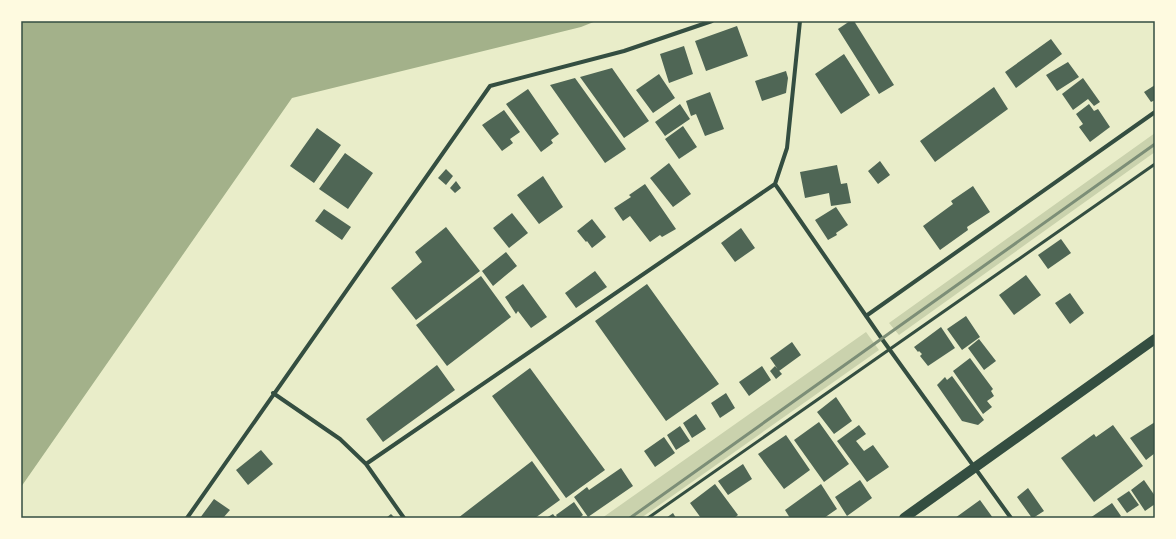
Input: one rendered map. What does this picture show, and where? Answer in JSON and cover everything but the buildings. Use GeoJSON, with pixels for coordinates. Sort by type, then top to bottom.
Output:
{"type":"FeatureCollection","features":[{"type":"Feature","properties":{"kind":"main road"},"geometry":{"type":"LineString","coordinates":[[904,518],[1155,339]]}},
{"type":"Feature","properties":{"kind":"street"},"geometry":{"type":"LineString","coordinates":[[187,518],[273,393],[490,86],[624,51],[712,21]]}},
{"type":"Feature","properties":{"kind":"street"},"geometry":{"type":"LineString","coordinates":[[366,464],[775,184],[788,148],[800,21]]}},
{"type":"Feature","properties":{"kind":"street"},"geometry":{"type":"LineString","coordinates":[[866,316],[1155,112]]}},
{"type":"Feature","properties":{"kind":"street"},"geometry":{"type":"LineString","coordinates":[[775,184],[890,350],[1011,518]]}},
{"type":"Feature","properties":{"kind":"street"},"geometry":{"type":"LineString","coordinates":[[273,393],[340,440],[366,464],[404,518]]}},
{"type":"Feature","properties":{"kind":"lane"},"geometry":{"type":"LineString","coordinates":[[648,518],[1155,164]]}},
{"type":"Feature","properties":{"kind":"shaded area"},"geometry":{"type":"Polygon","coordinates":[[[21,21],[596,21],[581,27],[292,98],[21,487],[21,21]]]}},
{"type":"Feature","properties":{"kind":"shaded area"},"geometry":{"type":"Polygon","coordinates":[[[1155,133],[1155,152],[899,335],[889,323],[1155,133]]]}},
{"type":"Feature","properties":{"kind":"shaded area"},"geometry":{"type":"Polygon","coordinates":[[[866,332],[879,350],[641,518],[602,518],[866,332]]]}},
{"type":"Feature","properties":{"kind":"railway"},"geometry":{"type":"LineString","coordinates":[[630,518],[1155,144]]}}]}
